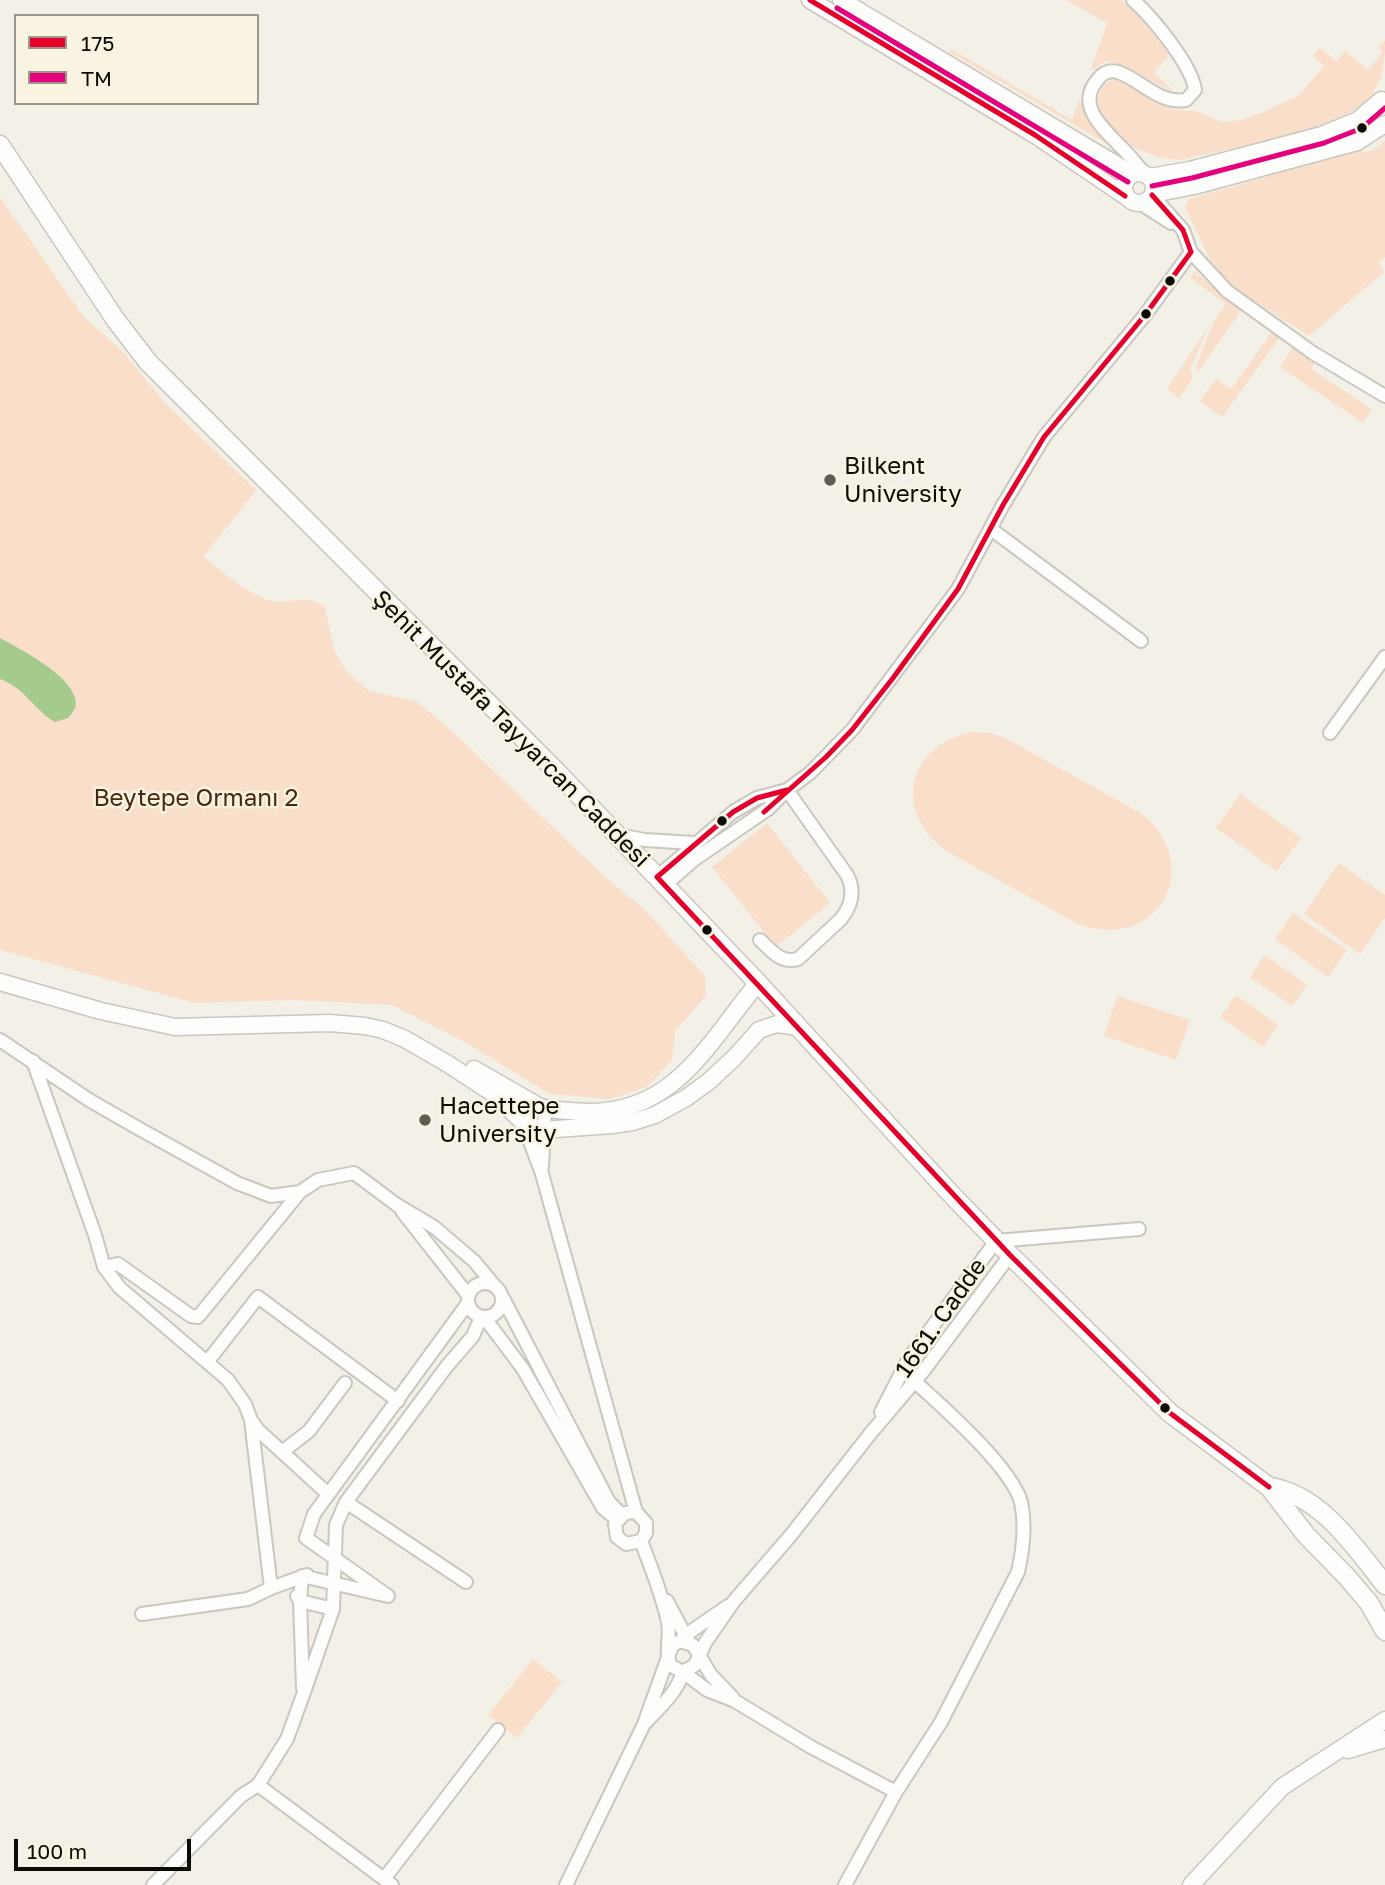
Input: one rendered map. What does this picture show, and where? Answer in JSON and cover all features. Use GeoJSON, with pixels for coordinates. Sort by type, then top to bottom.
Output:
{"type":"FeatureCollection","features":[{"type":"Feature","properties":{"kind":"main road","name":"Şehit Mustafa Tayyarcan Caddesi"},"geometry":{"type":"LineString","coordinates":[[0,145],[114,319],[148,362],[617,835],[764,989],[996,1241],[1170,1413],[1269,1488],[1306,1535],[1362,1594],[1385,1631]]}},
{"type":"Feature","properties":{"kind":"main road","name":"Şehit Mustafa Tayyarcan Caddesi"},"geometry":{"type":"LineString","coordinates":[[1269,1488],[1288,1490],[1336,1526],[1385,1585]]}},
{"type":"Feature","properties":{"kind":"street"},"geometry":{"type":"LineString","coordinates":[[810,0],[1035,135],[1132,202],[1145,186],[1190,170],[1322,135],[1358,120],[1384,99]]}},
{"type":"Feature","properties":{"kind":"street"},"geometry":{"type":"LineString","coordinates":[[841,0],[1145,186]]}},
{"type":"Feature","properties":{"kind":"street"},"geometry":{"type":"LineString","coordinates":[[1133,0],[1157,24],[1192,77],[1195,90],[1186,100],[1175,102],[1157,95],[1117,71],[1109,71],[1096,81],[1088,99],[1090,110],[1105,132],[1120,145],[1145,186],[1183,230],[1191,252],[1227,290],[1313,353],[1385,396]]}},
{"type":"Feature","properties":{"kind":"street"},"geometry":{"type":"LineString","coordinates":[[1125,196],[1125,181],[1145,186],[1194,186],[1357,142],[1385,124]]}},
{"type":"Feature","properties":{"kind":"street"},"geometry":{"type":"LineString","coordinates":[[661,881],[768,809],[810,773],[852,730],[958,589],[1044,437],[1145,315],[1191,252]]}},
{"type":"Feature","properties":{"kind":"street"},"geometry":{"type":"LineString","coordinates":[[991,529],[1141,641]]}},
{"type":"Feature","properties":{"kind":"street"},"geometry":{"type":"LineString","coordinates":[[1330,733],[1385,657]]}},
{"type":"Feature","properties":{"kind":"street"},"geometry":{"type":"LineString","coordinates":[[661,881],[694,843],[745,804],[757,797],[787,790]]}},
{"type":"Feature","properties":{"kind":"street"},"geometry":{"type":"LineString","coordinates":[[760,940],[779,958],[790,961],[798,958],[847,912],[852,895],[847,874],[787,790]]}},
{"type":"Feature","properties":{"kind":"street"},"geometry":{"type":"LineString","coordinates":[[617,835],[694,843]]}},
{"type":"Feature","properties":{"kind":"street"},"geometry":{"type":"LineString","coordinates":[[0,972],[99,1001],[188,1018],[305,1014],[371,1018],[398,1027],[430,1043],[538,1105],[603,1112],[652,1098],[674,1083],[764,989]]}},
{"type":"Feature","properties":{"kind":"street"},"geometry":{"type":"LineString","coordinates":[[0,982],[101,1011],[175,1027],[330,1023],[383,1030],[425,1050],[472,1079],[501,1101],[523,1123],[542,1174],[636,1513],[646,1523],[646,1533],[641,1541],[631,1544],[621,1541],[615,1533],[619,1517],[628,1512],[636,1513]]}},
{"type":"Feature","properties":{"kind":"street"},"geometry":{"type":"LineString","coordinates":[[523,1123],[542,1130],[622,1124],[655,1115],[686,1098],[734,1058],[759,1030],[769,1012],[764,989]]}},
{"type":"Feature","properties":{"kind":"street"},"geometry":{"type":"LineString","coordinates":[[759,1030],[781,1024],[799,1027]]}},
{"type":"Feature","properties":{"kind":"street"},"geometry":{"type":"LineString","coordinates":[[0,1040],[112,1114],[237,1183],[271,1196],[300,1192]]}},
{"type":"Feature","properties":{"kind":"street"},"geometry":{"type":"LineString","coordinates":[[33,1061],[104,1267],[120,1287],[208,1361],[236,1390],[245,1404],[251,1420],[271,1588]]}},
{"type":"Feature","properties":{"kind":"street"},"geometry":{"type":"LineString","coordinates":[[523,1123],[538,1105]]}},
{"type":"Feature","properties":{"kind":"street"},"geometry":{"type":"LineString","coordinates":[[538,1105],[542,1130],[542,1174]]}},
{"type":"Feature","properties":{"kind":"street"},"geometry":{"type":"LineString","coordinates":[[104,1267],[118,1264],[191,1317],[198,1317],[300,1192],[318,1180],[354,1173],[397,1205],[434,1227],[474,1261],[494,1285],[619,1517]]}},
{"type":"Feature","properties":{"kind":"street"},"geometry":{"type":"LineString","coordinates":[[397,1205],[468,1299],[471,1310],[483,1317],[523,1369],[603,1508],[619,1517]]}},
{"type":"Feature","properties":{"kind":"street"},"geometry":{"type":"LineString","coordinates":[[996,1241],[1139,1229]]}},
{"type":"Feature","properties":{"kind":"street","name":"1661. Cadde"},"geometry":{"type":"LineString","coordinates":[[870,1434],[902,1370],[996,1241]]}},
{"type":"Feature","properties":{"kind":"street","name":"1661. Cadde"},"geometry":{"type":"LineString","coordinates":[[644,1724],[680,1683],[683,1672],[695,1665],[698,1656],[734,1601],[925,1369],[1010,1255]]}},
{"type":"Feature","properties":{"kind":"street"},"geometry":{"type":"LineString","coordinates":[[302,1576],[388,1596],[306,1538],[314,1514],[398,1401],[479,1284],[494,1285]]}},
{"type":"Feature","properties":{"kind":"street"},"geometry":{"type":"LineString","coordinates":[[208,1361],[258,1297],[398,1401]]}},
{"type":"Feature","properties":{"kind":"street"},"geometry":{"type":"LineString","coordinates":[[153,1885],[241,1796],[258,1785],[287,1739],[333,1609],[337,1525],[346,1502],[447,1366],[473,1336],[483,1317],[498,1312],[503,1298]]}},
{"type":"Feature","properties":{"kind":"street"},"geometry":{"type":"LineString","coordinates":[[845,1885],[896,1792],[941,1722],[973,1663],[1018,1572],[1023,1550],[1020,1502],[1011,1480],[993,1457],[902,1370]]}},
{"type":"Feature","properties":{"kind":"street"},"geometry":{"type":"LineString","coordinates":[[282,1452],[309,1431],[345,1384]]}},
{"type":"Feature","properties":{"kind":"street"},"geometry":{"type":"LineString","coordinates":[[251,1420],[258,1430],[327,1493]]}},
{"type":"Feature","properties":{"kind":"street"},"geometry":{"type":"LineString","coordinates":[[346,1502],[466,1582]]}},
{"type":"Feature","properties":{"kind":"street"},"geometry":{"type":"LineString","coordinates":[[641,1541],[659,1587],[669,1625],[668,1658],[671,1666],[707,1690],[735,1701],[811,1747],[896,1792]]}},
{"type":"Feature","properties":{"kind":"street"},"geometry":{"type":"LineString","coordinates":[[142,1614],[248,1599],[302,1576],[333,1574]]}},
{"type":"Feature","properties":{"kind":"street"},"geometry":{"type":"LineString","coordinates":[[302,1576],[300,1601],[303,1695]]}},
{"type":"Feature","properties":{"kind":"street"},"geometry":{"type":"LineString","coordinates":[[288,1581],[300,1601],[333,1609]]}},
{"type":"Feature","properties":{"kind":"street"},"geometry":{"type":"LineString","coordinates":[[659,1587],[684,1631],[685,1642],[693,1645],[711,1675],[735,1701]]}},
{"type":"Feature","properties":{"kind":"street","name":"1661. Cadde"},"geometry":{"type":"LineString","coordinates":[[566,1885],[644,1724],[672,1646],[685,1642],[690,1632],[734,1601]]}},
{"type":"Feature","properties":{"kind":"street"},"geometry":{"type":"LineString","coordinates":[[1191,1885],[1282,1787],[1385,1720]]}},
{"type":"Feature","properties":{"kind":"street"},"geometry":{"type":"LineString","coordinates":[[258,1785],[388,1882],[498,1730]]}},
{"type":"Feature","properties":{"kind":"street"},"geometry":{"type":"LineString","coordinates":[[1325,1757],[1385,1739]]}},
{"type":"Feature","properties":{"kind":"green space"},"geometry":{"type":"Polygon","coordinates":[[[1066,0],[1122,0],[1140,17],[1169,55],[1154,73],[1174,91],[1114,63],[1105,61],[1090,72],[1107,23],[1066,0]]]}},
{"type":"Feature","properties":{"kind":"green space"},"geometry":{"type":"Polygon","coordinates":[[[1385,40],[1384,62],[1378,83],[1370,96],[1355,109],[1335,120],[1309,129],[1252,144],[1179,160],[1157,157],[1133,147],[1117,133],[1103,118],[1098,103],[1100,91],[1105,84],[1121,79],[1174,110],[1196,111],[1221,122],[1242,120],[1298,96],[1324,66],[1313,56],[1320,48],[1336,61],[1345,51],[1368,70],[1383,52],[1378,48],[1385,40]]]}},
{"type":"Feature","properties":{"kind":"green space"},"geometry":{"type":"Polygon","coordinates":[[[953,50],[1072,120],[1079,101],[1083,102],[1090,123],[1114,148],[948,51],[953,50]]]}},
{"type":"Feature","properties":{"kind":"green space"},"geometry":{"type":"Polygon","coordinates":[[[1383,141],[1385,257],[1378,263],[1384,272],[1309,336],[1239,291],[1213,266],[1185,207],[1189,199],[1357,151],[1368,152],[1380,146],[1383,141]]]}},
{"type":"Feature","properties":{"kind":"green space","name":"Beytepe Ormanı 2"},"geometry":{"type":"Polygon","coordinates":[[[0,197],[83,316],[124,353],[165,403],[256,490],[204,556],[236,583],[265,599],[280,602],[306,600],[325,607],[334,650],[346,671],[369,691],[418,702],[604,876],[645,910],[705,976],[706,996],[675,1031],[672,1060],[647,1087],[610,1099],[550,1094],[463,1041],[392,1005],[294,1000],[195,1003],[0,950],[0,197]]]}},
{"type":"Feature","properties":{"kind":"green space"},"geometry":{"type":"Polygon","coordinates":[[[1194,271],[1241,311],[1198,372],[1196,367],[1214,321],[1226,304],[1191,278],[1194,271]]]}},
{"type":"Feature","properties":{"kind":"green space"},"geometry":{"type":"Polygon","coordinates":[[[1209,326],[1190,369],[1193,378],[1179,398],[1167,389],[1209,326]]]}},
{"type":"Feature","properties":{"kind":"green space"},"geometry":{"type":"Polygon","coordinates":[[[1273,331],[1280,337],[1222,417],[1200,401],[1216,379],[1231,389],[1273,331]]]}},
{"type":"Feature","properties":{"kind":"green space"},"geometry":{"type":"Polygon","coordinates":[[[1294,346],[1316,361],[1311,369],[1372,409],[1363,423],[1280,367],[1294,346]]]}},
{"type":"Feature","properties":{"kind":"green space"},"geometry":{"type":"Polygon","coordinates":[[[975,732],[991,733],[1007,739],[1139,812],[1159,833],[1170,855],[1171,878],[1164,898],[1151,915],[1131,926],[1106,930],[1078,924],[946,851],[929,835],[918,817],[913,798],[915,780],[922,763],[934,749],[952,738],[975,732]]]}},
{"type":"Feature","properties":{"kind":"green space"},"geometry":{"type":"Polygon","coordinates":[[[1240,794],[1301,838],[1277,871],[1216,828],[1240,794]]]}},
{"type":"Feature","properties":{"kind":"green space"},"geometry":{"type":"Polygon","coordinates":[[[767,823],[830,903],[776,947],[712,867],[767,823]]]}},
{"type":"Feature","properties":{"kind":"green space"},"geometry":{"type":"Polygon","coordinates":[[[1339,863],[1385,895],[1385,918],[1360,954],[1304,914],[1339,863]]]}},
{"type":"Feature","properties":{"kind":"green space"},"geometry":{"type":"Polygon","coordinates":[[[1293,913],[1347,950],[1328,977],[1275,939],[1293,913]]]}},
{"type":"Feature","properties":{"kind":"green space"},"geometry":{"type":"Polygon","coordinates":[[[1265,955],[1307,985],[1292,1006],[1250,977],[1265,955]]]}},
{"type":"Feature","properties":{"kind":"green space"},"geometry":{"type":"Polygon","coordinates":[[[1236,995],[1278,1025],[1263,1047],[1220,1017],[1236,995]]]}},
{"type":"Feature","properties":{"kind":"green space"},"geometry":{"type":"Polygon","coordinates":[[[1117,996],[1190,1020],[1176,1060],[1104,1036],[1117,996]]]}},
{"type":"Feature","properties":{"kind":"green space"},"geometry":{"type":"Polygon","coordinates":[[[533,1659],[562,1682],[517,1738],[488,1715],[533,1659]]]}},
{"type":"Feature","properties":{"kind":"shaded area"},"geometry":{"type":"Polygon","coordinates":[[[0,638],[43,663],[64,680],[76,701],[68,718],[55,722],[16,687],[0,679],[0,638]]]}},
{"type":"Feature","properties":{"kind":"transit line","name":"175"},"geometry":{"type":"LineString","coordinates":[[810,0],[1035,135],[1125,196]]}},
{"type":"Feature","properties":{"kind":"transit line","name":"TM"},"geometry":{"type":"LineString","coordinates":[[837,8],[1128,182]]}},
{"type":"Feature","properties":{"kind":"transit line","name":"TM"},"geometry":{"type":"LineString","coordinates":[[1152,186],[1324,143],[1362,128],[1385,108]]}},
{"type":"Feature","properties":{"kind":"transit line","name":"175"},"geometry":{"type":"LineString","coordinates":[[764,812],[852,730],[893,678],[958,589],[1003,505],[1044,437],[1145,315],[1191,252],[1183,230],[1152,195]]}},
{"type":"Feature","properties":{"kind":"transit line","name":"175"},"geometry":{"type":"LineString","coordinates":[[787,790],[757,798],[733,812],[657,877],[1010,1255],[1170,1413],[1269,1487]]}},
{"type":"Feature","properties":{"kind":"place","name":"Bilkent University"},"geometry":{"type":"Point","coordinates":[830,480]}},
{"type":"Feature","properties":{"kind":"place","name":"Hacettepe University"},"geometry":{"type":"Point","coordinates":[425,1120]}}]}
